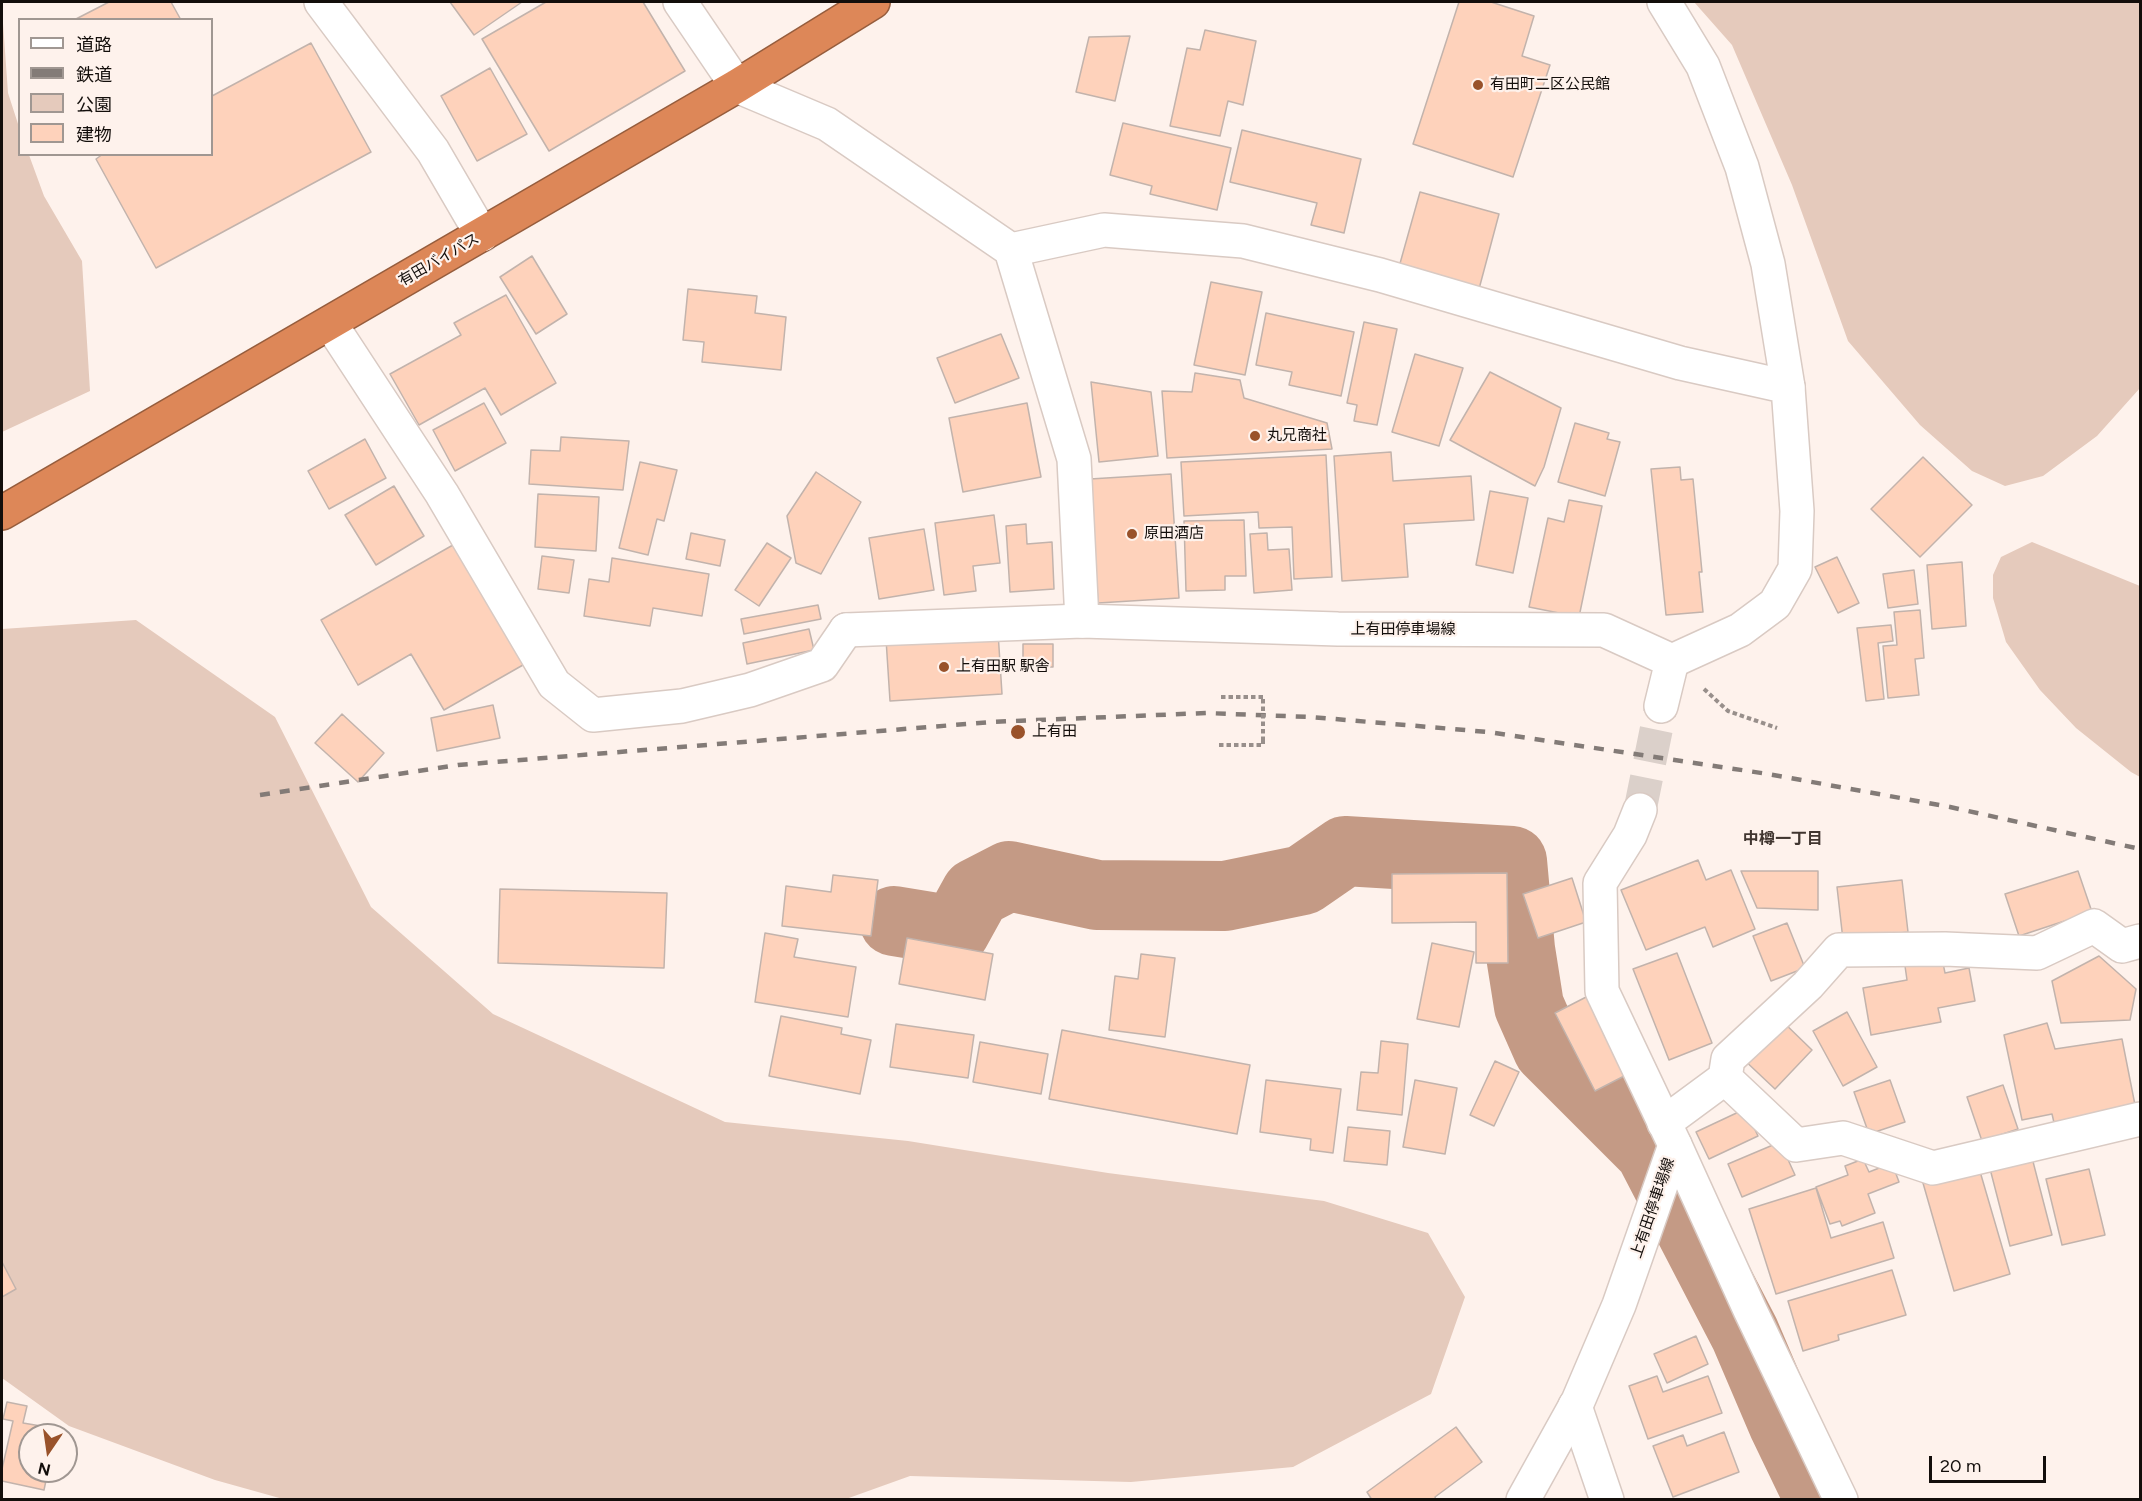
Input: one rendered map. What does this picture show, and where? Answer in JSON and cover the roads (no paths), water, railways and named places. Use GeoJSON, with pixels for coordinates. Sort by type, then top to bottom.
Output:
{"type":"FeatureCollection","features":[{"type":"Feature","properties":{"kind":"highway","name":"有田バイパス"},"geometry":{"type":"LineString","coordinates":[[2,513],[737,86],[873,2]]}},
{"type":"Feature","properties":{"kind":"street"},"geometry":{"type":"LineString","coordinates":[[321,2],[433,151],[482,235]]}},
{"type":"Feature","properties":{"kind":"street"},"geometry":{"type":"LineString","coordinates":[[680,2],[737,86],[827,124],[1011,250],[1074,459],[1082,621]]}},
{"type":"Feature","properties":{"kind":"street"},"geometry":{"type":"LineString","coordinates":[[1661,706],[1672,661],[1740,630],[1775,604],[1795,569],[1797,511],[1788,387],[1768,264],[1742,167],[1703,66],[1664,2]]}},
{"type":"Feature","properties":{"kind":"street"},"geometry":{"type":"LineString","coordinates":[[1011,250],[1104,230],[1244,241],[1380,275],[1680,363],[1788,387]]}},
{"type":"Feature","properties":{"kind":"street","name":"上有田停車場線"},"geometry":{"type":"LineString","coordinates":[[330,323],[442,494],[554,684],[593,715],[682,706],[750,690],[822,665],[846,630],[1082,621],[1338,629],[1604,630],[1672,661]]}},
{"type":"Feature","properties":{"kind":"street"},"geometry":{"type":"LineString","coordinates":[[1640,810],[1630,835],[1600,884],[1602,991],[1841,1500]]}},
{"type":"Feature","properties":{"kind":"street"},"geometry":{"type":"LineString","coordinates":[[1670,1134],[1725,1078],[1728,1059],[1808,985],[1839,950],[1945,949],[2037,952],[2094,926],[2134,951]]}},
{"type":"Feature","properties":{"kind":"street"},"geometry":{"type":"LineString","coordinates":[[1725,1078],[1796,1145],[1843,1138],[1933,1168],[2140,1119]]}},
{"type":"Feature","properties":{"kind":"street","name":"上有田停車場線"},"geometry":{"type":"LineString","coordinates":[[1523,1500],[1575,1406],[1619,1305],[1670,1134]]}},
{"type":"Feature","properties":{"kind":"street"},"geometry":{"type":"LineString","coordinates":[[1575,1406],[1607,1500]]}},
{"type":"Feature","properties":{"kind":"waterway"},"geometry":{"type":"LineString","coordinates":[[894,921],[955,931],[976,893],[1009,876],[1097,895],[1225,896],[1303,880],[1345,851],[1512,861],[1520,949],[1529,1006],[1548,1049],[1650,1151],[1745,1334],[1783,1423],[1820,1500]]}},
{"type":"Feature","properties":{"kind":"tunnel"},"geometry":{"type":"LineString","coordinates":[[1640,810],[1661,706]]}},
{"type":"Feature","properties":{"kind":"railway"},"geometry":{"type":"LineString","coordinates":[[260,795],[458,765],[991,722],[1206,713],[1311,717],[1488,732],[1768,774],[1950,807],[2140,849]]}},
{"type":"Feature","properties":{"kind":"place","name":"有田町二区公民館"},"geometry":{"type":"Point","coordinates":[1478,85]}},
{"type":"Feature","properties":{"kind":"place","name":"丸兄商社"},"geometry":{"type":"Point","coordinates":[1255,436]}},
{"type":"Feature","properties":{"kind":"place","name":"原田酒店"},"geometry":{"type":"Point","coordinates":[1132,534]}},
{"type":"Feature","properties":{"kind":"place","name":"上有田駅 駅舎"},"geometry":{"type":"Point","coordinates":[944,667]}},
{"type":"Feature","properties":{"kind":"place","name":"上有田"},"geometry":{"type":"Point","coordinates":[1018,732]}},
{"type":"Feature","properties":{"kind":"district","name":"中樽一丁目"},"geometry":{"type":"Point","coordinates":[1783,839]}}]}
